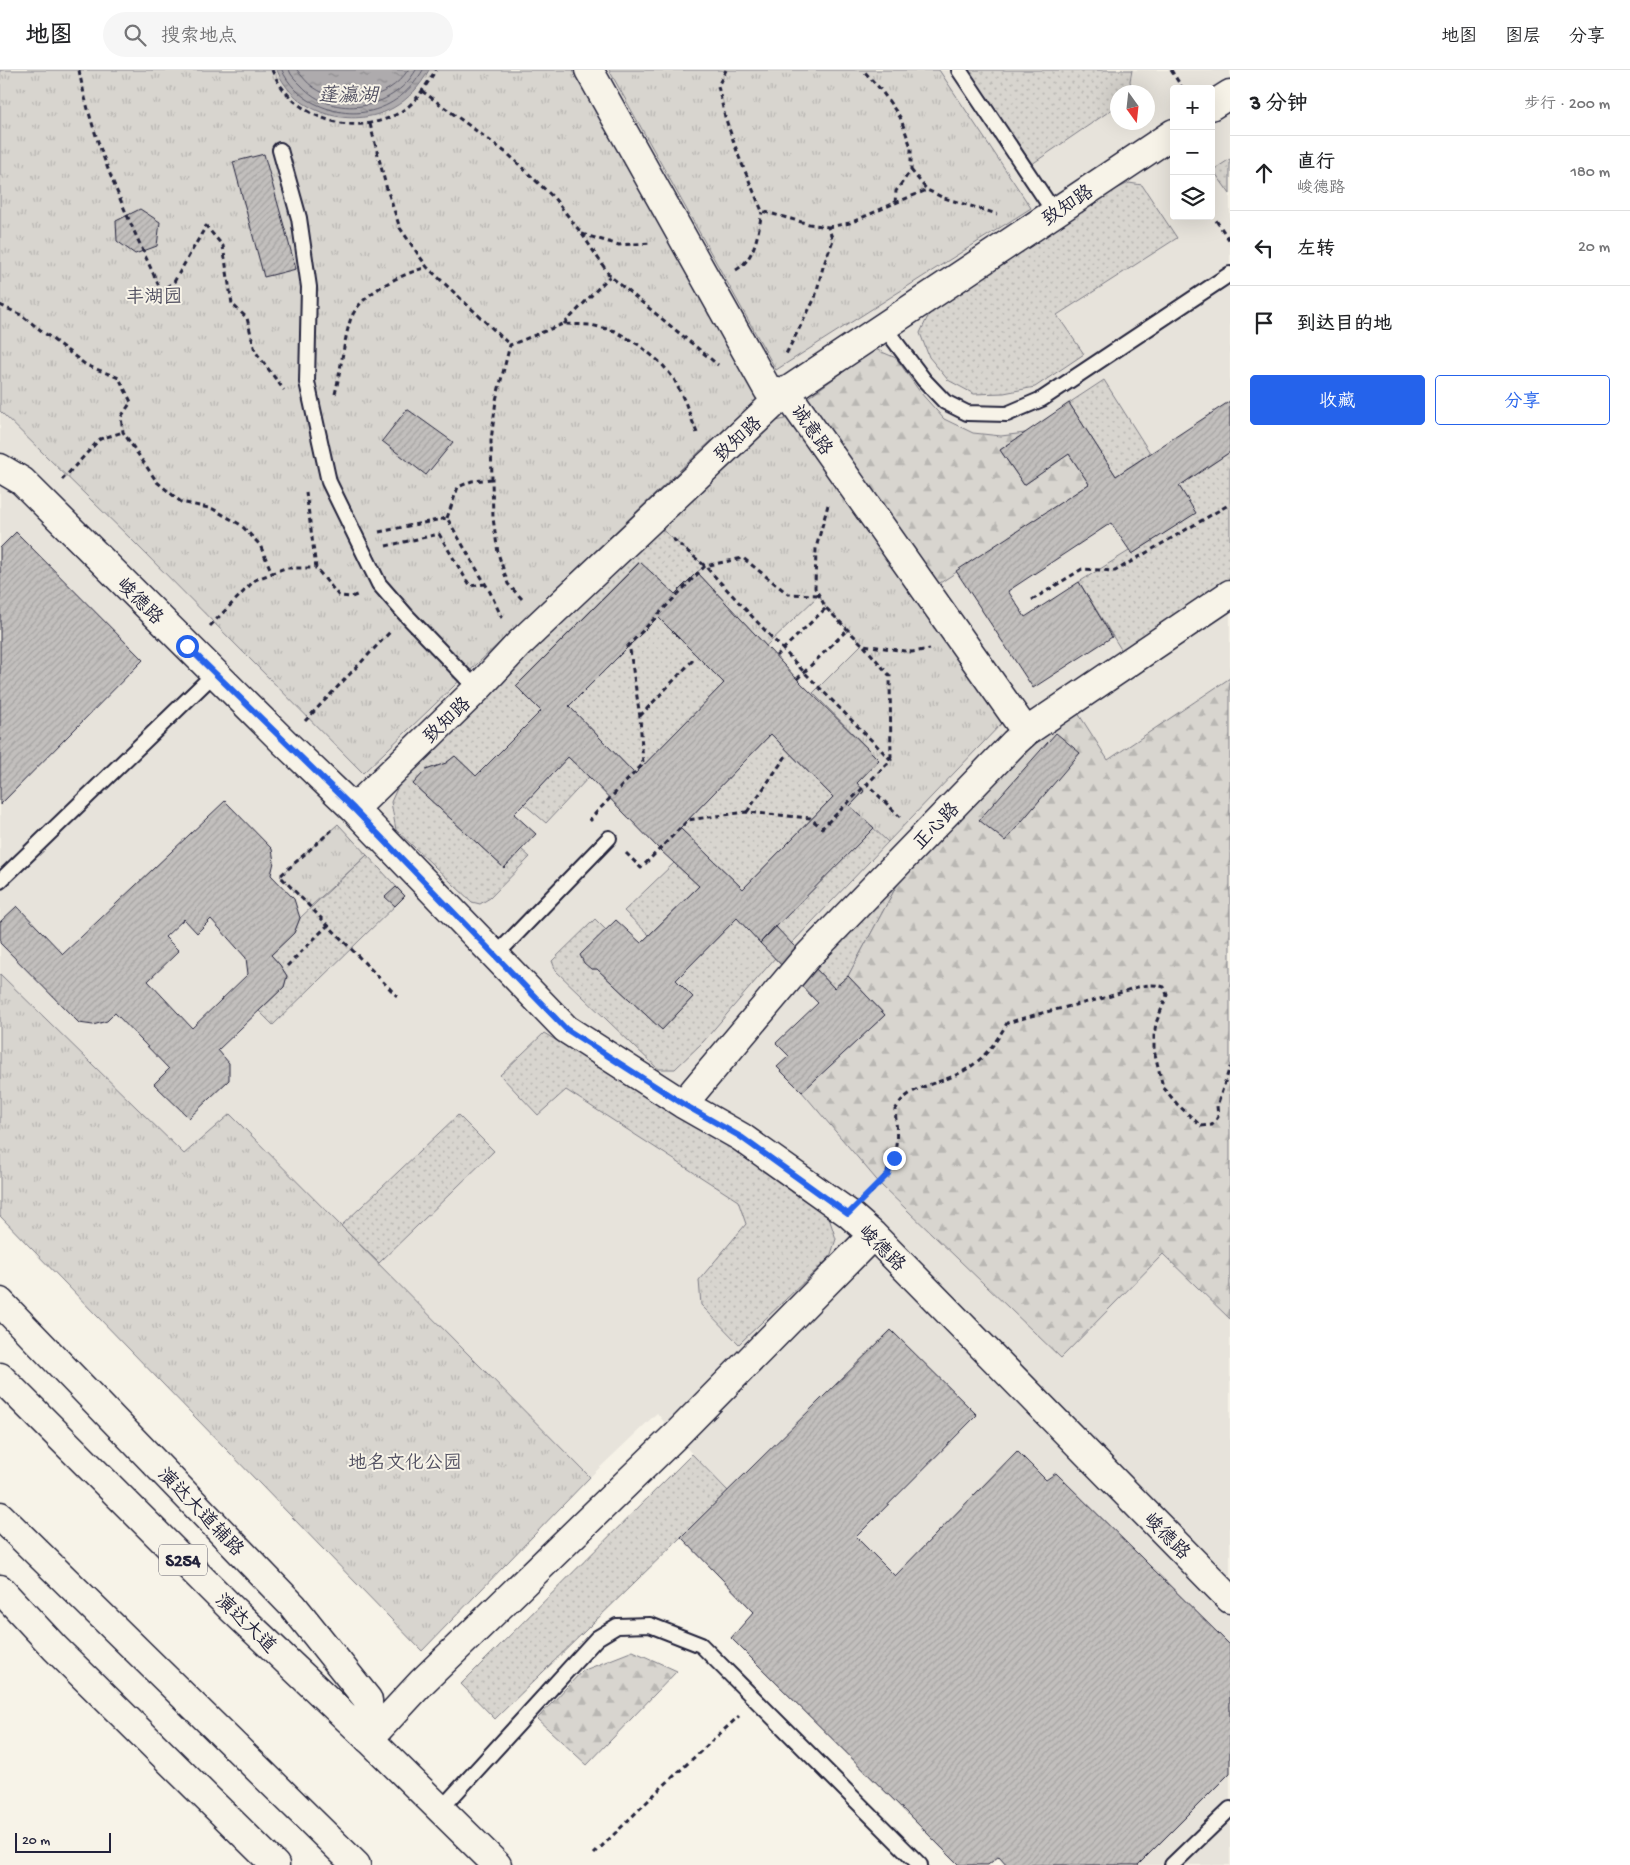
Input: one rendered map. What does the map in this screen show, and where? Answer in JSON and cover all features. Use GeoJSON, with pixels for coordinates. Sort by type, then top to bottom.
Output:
{"type":"FeatureCollection","features":[{"type":"Feature","properties":{"kind":"street","name":"诚意路"},"geometry":{"type":"LineString","coordinates":[[589,70],[768,390],[786,392],[1026,732]]}},
{"type":"Feature","properties":{"kind":"street"},"geometry":{"type":"LineString","coordinates":[[1215,103],[1230,94]]}},
{"type":"Feature","properties":{"kind":"street","name":"致知路"},"geometry":{"type":"LineString","coordinates":[[354,809],[477,689],[519,644],[786,392],[1170,135]]}},
{"type":"Feature","properties":{"kind":"street","name":"峻德路"},"geometry":{"type":"LineString","coordinates":[[0,468],[22,481],[284,742],[354,809],[566,1029],[683,1104],[741,1137],[848,1214],[873,1235],[1230,1599]]}},
{"type":"Feature","properties":{"kind":"street","name":"正心路"},"geometry":{"type":"LineString","coordinates":[[683,1104],[806,958],[1026,732],[1230,594]]}},
{"type":"Feature","properties":{"kind":"street"},"geometry":{"type":"LineString","coordinates":[[369,1739],[422,1682],[675,1436],[873,1235]]}},
{"type":"Feature","properties":{"kind":"street","name":"演达大道辅路"},"geometry":{"type":"LineString","coordinates":[[0,1302],[293,1606],[368,1700],[369,1739]]}},
{"type":"Feature","properties":{"kind":"street","name":"演达大道"},"geometry":{"type":"LineString","coordinates":[[0,1378],[232,1609],[369,1739],[497,1865]]}},
{"type":"Feature","properties":{"kind":"street"},"geometry":{"type":"LineString","coordinates":[[0,1516],[356,1865]]}},
{"type":"Feature","properties":{"kind":"street"},"geometry":{"type":"LineString","coordinates":[[0,1589],[55,1648],[275,1865]]}},
{"type":"Feature","properties":{"kind":"lane"},"geometry":{"type":"LineString","coordinates":[[958,70],[1054,212]]}},
{"type":"Feature","properties":{"kind":"lane"},"geometry":{"type":"LineString","coordinates":[[280,150],[299,218],[309,287],[307,382],[329,482],[379,584],[477,689]]}},
{"type":"Feature","properties":{"kind":"lane"},"geometry":{"type":"LineString","coordinates":[[884,327],[924,380],[945,402],[967,413],[1007,414],[1042,399],[1230,274]]}},
{"type":"Feature","properties":{"kind":"lane"},"geometry":{"type":"LineString","coordinates":[[0,881],[215,673]]}},
{"type":"Feature","properties":{"kind":"lane"},"geometry":{"type":"LineString","coordinates":[[496,956],[609,838]]}},
{"type":"Feature","properties":{"kind":"lane"},"geometry":{"type":"LineString","coordinates":[[440,1809],[597,1638],[618,1626],[650,1625],[701,1645],[920,1865]]}},
{"type":"Feature","properties":{"kind":"lane"},"geometry":{"type":"LineString","coordinates":[[1172,1865],[1230,1809]]}},
{"type":"Feature","properties":{"kind":"path"},"geometry":{"type":"LineString","coordinates":[[79,70],[84,99],[113,183],[160,291],[174,282],[206,226],[223,246],[232,304],[247,318],[254,351],[294,402],[335,394],[351,320],[366,297],[408,273],[427,267]]}},
{"type":"Feature","properties":{"kind":"path"},"geometry":{"type":"LineString","coordinates":[[272,70],[282,90],[297,105],[318,117],[340,124],[370,124],[406,109],[422,91],[436,70]]}},
{"type":"Feature","properties":{"kind":"path"},"geometry":{"type":"LineString","coordinates":[[708,284],[740,267],[755,247],[762,211],[739,157],[725,117],[718,86],[726,70]]}},
{"type":"Feature","properties":{"kind":"path"},"geometry":{"type":"LineString","coordinates":[[863,70],[881,90],[900,117],[912,147],[911,170],[896,191],[895,203]]}},
{"type":"Feature","properties":{"kind":"path"},"geometry":{"type":"LineString","coordinates":[[1171,70],[1181,85]]}},
{"type":"Feature","properties":{"kind":"path"},"geometry":{"type":"LineString","coordinates":[[422,91],[508,154],[554,198],[582,234],[610,276],[723,370]]}},
{"type":"Feature","properties":{"kind":"path"},"geometry":{"type":"LineString","coordinates":[[370,124],[386,186],[400,228],[427,267],[510,346]]}},
{"type":"Feature","properties":{"kind":"path"},"geometry":{"type":"LineString","coordinates":[[911,170],[927,190],[944,198],[1013,219],[1023,233]]}},
{"type":"Feature","properties":{"kind":"path"},"geometry":{"type":"LineString","coordinates":[[762,211],[828,227],[850,223],[927,190]]}},
{"type":"Feature","properties":{"kind":"path"},"geometry":{"type":"LineString","coordinates":[[1215,219],[1230,241]]}},
{"type":"Feature","properties":{"kind":"path"},"geometry":{"type":"LineString","coordinates":[[786,392],[776,370],[815,298],[823,267],[833,240],[828,227]]}},
{"type":"Feature","properties":{"kind":"path"},"geometry":{"type":"LineString","coordinates":[[582,234],[619,245],[660,242]]}},
{"type":"Feature","properties":{"kind":"path"},"geometry":{"type":"LineString","coordinates":[[510,346],[563,324],[610,276]]}},
{"type":"Feature","properties":{"kind":"path"},"geometry":{"type":"LineString","coordinates":[[0,305],[22,315],[86,365],[119,378],[131,402],[122,417],[123,432],[157,482],[181,502],[213,509],[241,525],[260,546],[272,573]]}},
{"type":"Feature","properties":{"kind":"path"},"geometry":{"type":"LineString","coordinates":[[563,324],[615,330],[639,345],[661,363],[674,379],[697,431],[698,438]]}},
{"type":"Feature","properties":{"kind":"path"},"geometry":{"type":"LineString","coordinates":[[510,346],[496,400],[491,441],[493,518],[498,553],[508,584],[524,601]]}},
{"type":"Feature","properties":{"kind":"path"},"geometry":{"type":"LineString","coordinates":[[41,501],[100,439],[123,432]]}},
{"type":"Feature","properties":{"kind":"path"},"geometry":{"type":"LineString","coordinates":[[819,595],[788,594],[743,558],[705,566],[627,647],[630,650],[640,717],[644,764],[590,819],[641,868],[688,820],[746,812],[810,818],[822,828],[891,760],[890,676],[863,645],[826,608],[819,595],[815,588],[816,548],[829,503],[847,477]]}},
{"type":"Feature","properties":{"kind":"path"},"geometry":{"type":"LineString","coordinates":[[492,479],[472,481],[458,486],[447,518],[500,612],[509,635],[519,644]]}},
{"type":"Feature","properties":{"kind":"path"},"geometry":{"type":"LineString","coordinates":[[1032,600],[1082,569],[1116,571],[1230,504]]}},
{"type":"Feature","properties":{"kind":"path"},"geometry":{"type":"LineString","coordinates":[[356,537],[447,518]]}},
{"type":"Feature","properties":{"kind":"path"},"geometry":{"type":"LineString","coordinates":[[652,518],[659,527],[705,566],[804,672],[891,760]]}},
{"type":"Feature","properties":{"kind":"path"},"geometry":{"type":"LineString","coordinates":[[363,551],[439,534],[470,586],[485,584]]}},
{"type":"Feature","properties":{"kind":"path"},"geometry":{"type":"LineString","coordinates":[[187,646],[214,622],[255,580],[285,568],[316,568]]}},
{"type":"Feature","properties":{"kind":"path"},"geometry":{"type":"LineString","coordinates":[[776,656],[826,608]]}},
{"type":"Feature","properties":{"kind":"path"},"geometry":{"type":"LineString","coordinates":[[284,742],[406,615]]}},
{"type":"Feature","properties":{"kind":"path"},"geometry":{"type":"LineString","coordinates":[[797,679],[847,630]]}},
{"type":"Feature","properties":{"kind":"path"},"geometry":{"type":"LineString","coordinates":[[863,645],[912,652],[965,645]]}},
{"type":"Feature","properties":{"kind":"path"},"geometry":{"type":"LineString","coordinates":[[640,717],[693,660]]}},
{"type":"Feature","properties":{"kind":"path"},"geometry":{"type":"LineString","coordinates":[[746,812],[786,756]]}},
{"type":"Feature","properties":{"kind":"path"},"geometry":{"type":"LineString","coordinates":[[867,784],[922,839]]}},
{"type":"Feature","properties":{"kind":"path"},"geometry":{"type":"LineString","coordinates":[[354,809],[280,876],[397,996]]}},
{"type":"Feature","properties":{"kind":"path"},"geometry":{"type":"LineString","coordinates":[[288,966],[328,925]]}},
{"type":"Feature","properties":{"kind":"path"},"geometry":{"type":"LineString","coordinates":[[848,1214],[888,1174],[894,1158],[895,1110],[904,1098],[919,1089],[962,1072],[983,1056],[997,1041],[1007,1023],[1156,984],[1164,987],[1166,995],[1156,1023],[1154,1036],[1154,1050],[1163,1087],[1177,1104],[1201,1126],[1212,1125],[1218,1117],[1217,1106],[1230,1068]]}},
{"type":"Feature","properties":{"kind":"path"},"geometry":{"type":"LineString","coordinates":[[594,1854],[661,1788],[746,1710]]}},
{"type":"Feature","properties":{"kind":"shaded area"},"geometry":{"type":"Polygon","coordinates":[[[0,70],[1230,70],[1230,679],[885,1015],[802,1092],[881,1185],[1061,1357],[1163,1254],[1230,1319],[1230,1865],[1007,1865],[999,1856],[988,1865],[959,1865],[731,1638],[753,1612],[681,1537],[728,1491],[675,1436],[657,1413],[590,1477],[422,1651],[0,1216],[0,70]]]}},
{"type":"Feature","properties":{"kind":"green space","name":"丰湖园"},"geometry":{"type":"Polygon","coordinates":[[[0,70],[589,70],[768,390],[700,451],[363,773],[134,542],[0,411],[0,70]]]}},
{"type":"Feature","properties":{"kind":"green space"},"geometry":{"type":"Polygon","coordinates":[[[609,70],[939,70],[1031,208],[776,370],[609,70]]]}},
{"type":"Feature","properties":{"kind":"green space"},"geometry":{"type":"Polygon","coordinates":[[[968,70],[1132,70],[1131,85],[1110,85],[1110,111],[1032,164],[968,70]]]}},
{"type":"Feature","properties":{"kind":"green space"},"geometry":{"type":"Polygon","coordinates":[[[1230,159],[1230,194],[1215,173],[1215,169],[1230,159]]]}},
{"type":"Feature","properties":{"kind":"green space"},"geometry":{"type":"Polygon","coordinates":[[[1129,183],[1142,185],[1177,238],[1057,315],[1084,354],[1035,387],[1004,393],[974,394],[948,380],[929,357],[920,333],[929,314],[1108,193],[1129,183]]]}},
{"type":"Feature","properties":{"kind":"green space"},"geometry":{"type":"Polygon","coordinates":[[[875,349],[896,358],[920,392],[944,419],[973,433],[1001,436],[1025,433],[1000,450],[1024,485],[1069,454],[1089,484],[937,585],[807,398],[875,349]]]}},
{"type":"Feature","properties":{"kind":"green space"},"geometry":{"type":"Polygon","coordinates":[[[1104,380],[1150,453],[1116,476],[1069,403],[1104,380]]]}},
{"type":"Feature","properties":{"kind":"green space"},"geometry":{"type":"Polygon","coordinates":[[[789,418],[951,646],[1002,723],[888,842],[850,806],[864,792],[857,783],[879,760],[813,693],[862,644],[826,608],[819,595],[766,646],[697,572],[705,566],[659,527],[764,424],[789,418]]]}},
{"type":"Feature","properties":{"kind":"green space"},"geometry":{"type":"Polygon","coordinates":[[[1230,452],[1230,580],[1122,651],[1079,582],[1129,551],[1132,554],[1195,513],[1179,486],[1230,452]]]}},
{"type":"Feature","properties":{"kind":"green space"},"geometry":{"type":"Polygon","coordinates":[[[659,527],[705,566],[675,594],[639,562],[516,686],[542,711],[476,776],[455,756],[446,763],[426,770],[413,784],[504,868],[521,849],[530,857],[490,898],[480,904],[472,902],[396,830],[391,802],[403,775],[659,527]]]}},
{"type":"Feature","properties":{"kind":"green space"},"geometry":{"type":"Polygon","coordinates":[[[658,617],[724,683],[635,774],[569,706],[658,617]]]}},
{"type":"Feature","properties":{"kind":"green space"},"geometry":{"type":"Polygon","coordinates":[[[1230,678],[1230,1319],[1163,1254],[1061,1358],[881,1185],[802,1092],[885,1015],[848,976],[922,839],[1071,702],[1108,760],[1230,678]]]}},
{"type":"Feature","properties":{"kind":"green space"},"geometry":{"type":"Polygon","coordinates":[[[771,734],[833,797],[743,889],[680,828],[771,734]]]}},
{"type":"Feature","properties":{"kind":"green space"},"geometry":{"type":"Polygon","coordinates":[[[568,757],[589,777],[546,823],[524,804],[568,757]]]}},
{"type":"Feature","properties":{"kind":"green space"},"geometry":{"type":"Polygon","coordinates":[[[338,824],[367,855],[310,907],[280,876],[338,824]]]}},
{"type":"Feature","properties":{"kind":"green space"},"geometry":{"type":"Polygon","coordinates":[[[874,828],[888,842],[792,943],[775,958],[703,1042],[675,1069],[658,1069],[556,971],[552,961],[595,919],[606,930],[591,969],[597,969],[662,1030],[693,997],[676,980],[737,918],[760,942],[874,828]]]}},
{"type":"Feature","properties":{"kind":"green space"},"geometry":{"type":"Polygon","coordinates":[[[922,839],[848,976],[834,988],[806,958],[922,839]]]}},
{"type":"Feature","properties":{"kind":"green space"},"geometry":{"type":"Polygon","coordinates":[[[367,855],[405,896],[273,1025],[259,1011],[284,987],[287,976],[271,955],[294,933],[300,918],[367,855]]]}},
{"type":"Feature","properties":{"kind":"green space"},"geometry":{"type":"Polygon","coordinates":[[[674,863],[699,886],[649,935],[624,911],[674,863]]]}},
{"type":"Feature","properties":{"kind":"green space","name":"地名文化公园"},"geometry":{"type":"Polygon","coordinates":[[[0,974],[184,1154],[230,1114],[590,1477],[422,1651],[0,1216],[0,974]]]}},
{"type":"Feature","properties":{"kind":"green space"},"geometry":{"type":"Polygon","coordinates":[[[544,1033],[743,1153],[828,1215],[836,1239],[830,1257],[739,1344],[701,1305],[699,1280],[746,1224],[738,1201],[566,1090],[538,1115],[500,1075],[544,1033]]]}},
{"type":"Feature","properties":{"kind":"green space"},"geometry":{"type":"Polygon","coordinates":[[[458,1115],[494,1151],[379,1263],[341,1226],[458,1115]]]}},
{"type":"Feature","properties":{"kind":"green space"},"geometry":{"type":"Polygon","coordinates":[[[692,1454],[728,1491],[495,1719],[461,1684],[692,1454]]]}},
{"type":"Feature","properties":{"kind":"green space"},"geometry":{"type":"Polygon","coordinates":[[[633,1651],[677,1671],[587,1765],[537,1719],[582,1671],[633,1651]]]}},
{"type":"Feature","properties":{"kind":"water","name":"蓬瀛湖"},"geometry":{"type":"Polygon","coordinates":[[[277,70],[429,70],[414,92],[404,101],[393,108],[360,118],[326,114],[310,107],[297,98],[285,85],[277,70]]]}},
{"type":"Feature","properties":{"kind":"building"},"geometry":{"type":"Polygon","coordinates":[[[264,154],[296,269],[264,277],[233,162],[264,154]]]}},
{"type":"Feature","properties":{"kind":"building"},"geometry":{"type":"Polygon","coordinates":[[[140,209],[160,222],[157,246],[135,254],[117,241],[116,221],[140,209]]]}},
{"type":"Feature","properties":{"kind":"building"},"geometry":{"type":"Polygon","coordinates":[[[1230,401],[1230,452],[1179,486],[1196,513],[1132,554],[1111,523],[1008,591],[1025,617],[1079,582],[1112,637],[1033,688],[956,571],[1089,484],[1069,454],[1024,485],[1000,450],[1069,403],[1116,476],[1230,401]]]}},
{"type":"Feature","properties":{"kind":"building"},"geometry":{"type":"Polygon","coordinates":[[[407,409],[453,442],[426,475],[382,441],[407,409]]]}},
{"type":"Feature","properties":{"kind":"building"},"geometry":{"type":"Polygon","coordinates":[[[16,532],[143,660],[0,805],[0,548],[16,532]]]}},
{"type":"Feature","properties":{"kind":"building"},"geometry":{"type":"Polygon","coordinates":[[[640,562],[675,594],[697,572],[797,679],[879,760],[857,783],[864,791],[850,806],[874,828],[760,943],[737,918],[676,980],[693,997],[662,1030],[597,969],[591,969],[584,963],[580,955],[616,920],[641,943],[699,886],[660,850],[589,777],[568,757],[514,814],[536,834],[504,868],[413,784],[426,770],[446,763],[455,756],[476,776],[541,711],[516,686],[640,562]],[[658,617],[569,706],[635,774],[724,683],[658,617]],[[771,734],[680,828],[743,889],[833,797],[771,734]]]}},
{"type":"Feature","properties":{"kind":"building"},"geometry":{"type":"Polygon","coordinates":[[[1056,733],[1080,753],[1005,841],[979,820],[1056,733]]]}},
{"type":"Feature","properties":{"kind":"building"},"geometry":{"type":"Polygon","coordinates":[[[225,801],[272,849],[274,862],[271,875],[294,899],[300,918],[294,933],[271,955],[287,976],[284,987],[218,1050],[229,1063],[229,1080],[189,1118],[154,1084],[169,1069],[115,1013],[107,1021],[93,1025],[79,1023],[0,943],[0,922],[17,906],[63,954],[225,801]],[[184,919],[165,937],[179,951],[148,981],[192,1028],[248,974],[246,958],[211,919],[197,933],[184,919]]]}},
{"type":"Feature","properties":{"kind":"building"},"geometry":{"type":"Polygon","coordinates":[[[396,887],[405,896],[395,906],[385,897],[396,887]]]}},
{"type":"Feature","properties":{"kind":"building"},"geometry":{"type":"Polygon","coordinates":[[[775,926],[834,988],[848,976],[885,1015],[802,1092],[777,1067],[789,1056],[776,1043],[818,1003],[760,943],[775,926]]]}},
{"type":"Feature","properties":{"kind":"building"},"geometry":{"type":"Polygon","coordinates":[[[891,1330],[977,1415],[856,1537],[895,1576],[1017,1451],[1046,1480],[1056,1473],[1230,1645],[1230,1773],[1138,1865],[1007,1865],[999,1856],[988,1865],[959,1865],[731,1638],[754,1612],[681,1537],[891,1330]]]}},
{"type":"Feature","properties":{"kind":"route"},"geometry":{"type":"LineString","coordinates":[[187,646],[354,809],[566,1029],[683,1104],[741,1137],[848,1214],[888,1174],[894,1158]]}}]}
